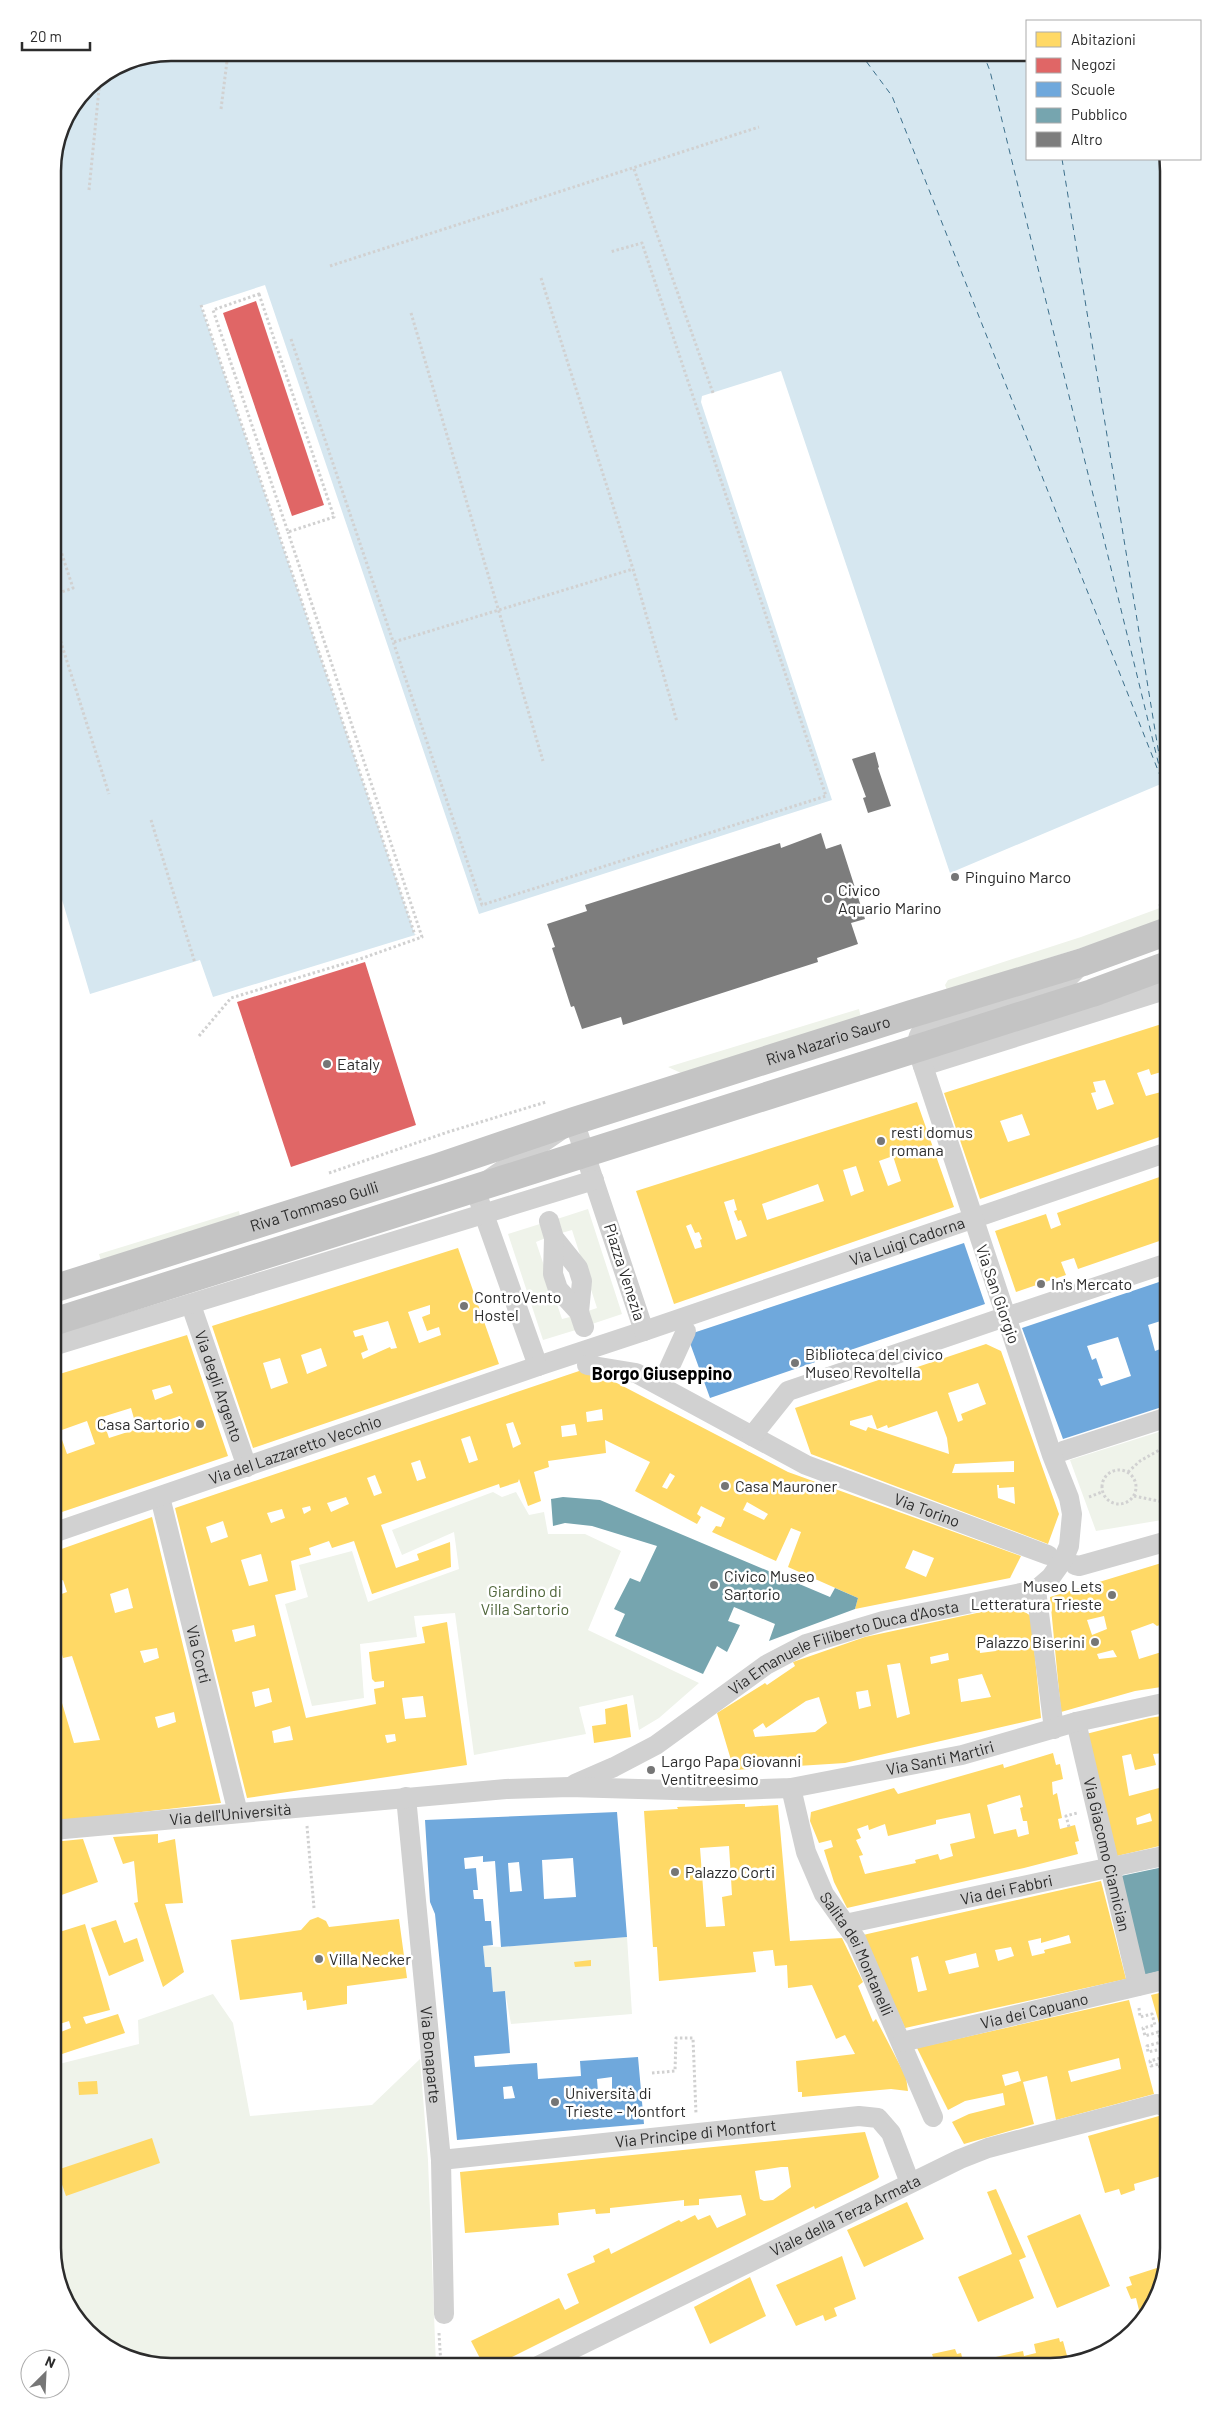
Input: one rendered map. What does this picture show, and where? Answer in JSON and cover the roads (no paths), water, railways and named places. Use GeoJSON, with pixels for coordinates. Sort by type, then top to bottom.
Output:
{"type":"FeatureCollection","features":[{"type":"Feature","properties":{"kind":"main road","name":"Riva Nazario Sauro"},"geometry":{"type":"LineString","coordinates":[[574,1121],[910,1014],[1083,962],[1160,934]]}},
{"type":"Feature","properties":{"kind":"main road","name":"Riva Nazario Sauro"},"geometry":{"type":"LineString","coordinates":[[584,1152],[920,1057],[1160,968]]}},
{"type":"Feature","properties":{"kind":"main road","name":"Riva Tommaso Gulli"},"geometry":{"type":"LineString","coordinates":[[61,1286],[438,1168],[574,1121]]}},
{"type":"Feature","properties":{"kind":"main road"},"geometry":{"type":"LineString","coordinates":[[479,1201],[584,1152]]}},
{"type":"Feature","properties":{"kind":"main road","name":"Riva Tommaso Gulli"},"geometry":{"type":"LineString","coordinates":[[61,1320],[479,1201]]}},
{"type":"Feature","properties":{"kind":"street","name":"Riva Nazario Sauro"},"geometry":{"type":"LineString","coordinates":[[1083,962],[1068,978],[1054,986],[930,1025],[921,1031],[917,1040],[920,1057],[1160,991]]}},
{"type":"Feature","properties":{"kind":"street","name":"Via San Giorgio"},"geometry":{"type":"LineString","coordinates":[[920,1057],[973,1219],[1001,1318],[1058,1453],[1069,1498],[1072,1514],[1072,1531],[1069,1546],[1063,1560],[1051,1577],[1036,1590]]}},
{"type":"Feature","properties":{"kind":"street","name":"Piazza Venezia"},"geometry":{"type":"LineString","coordinates":[[538,1366],[644,1331],[574,1121]]}},
{"type":"Feature","properties":{"kind":"street"},"geometry":{"type":"LineString","coordinates":[[479,1201],[574,1121]]}},
{"type":"Feature","properties":{"kind":"street","name":"Via Luigi Cadorna"},"geometry":{"type":"LineString","coordinates":[[644,1331],[1160,1155]]}},
{"type":"Feature","properties":{"kind":"street"},"geometry":{"type":"LineString","coordinates":[[61,1344],[191,1305],[479,1201],[594,1180]]}},
{"type":"Feature","properties":{"kind":"street"},"geometry":{"type":"LineString","coordinates":[[479,1201],[538,1366]]}},
{"type":"Feature","properties":{"kind":"street"},"geometry":{"type":"LineString","coordinates":[[551,1230],[578,1268],[582,1281],[582,1319]]}},
{"type":"Feature","properties":{"kind":"street"},"geometry":{"type":"LineString","coordinates":[[752,1436],[788,1391],[1160,1266]]}},
{"type":"Feature","properties":{"kind":"street","name":"Via degli Argento"},"geometry":{"type":"LineString","coordinates":[[191,1305],[247,1468]]}},
{"type":"Feature","properties":{"kind":"street"},"geometry":{"type":"LineString","coordinates":[[594,1363],[636,1372],[661,1386],[686,1332]]}},
{"type":"Feature","properties":{"kind":"street","name":"Via del Lazzaretto Vecchio"},"geometry":{"type":"LineString","coordinates":[[61,1530],[247,1468],[538,1366]]}},
{"type":"Feature","properties":{"kind":"street","name":"Via Torino"},"geometry":{"type":"LineString","coordinates":[[661,1386],[806,1465],[1048,1555]]}},
{"type":"Feature","properties":{"kind":"street"},"geometry":{"type":"LineString","coordinates":[[1058,1453],[1160,1420]]}},
{"type":"Feature","properties":{"kind":"street","name":"Via Corti"},"geometry":{"type":"LineString","coordinates":[[160,1497],[238,1813]]}},
{"type":"Feature","properties":{"kind":"street"},"geometry":{"type":"LineString","coordinates":[[1075,1565],[1079,1566],[1160,1544]]}},
{"type":"Feature","properties":{"kind":"street"},"geometry":{"type":"LineString","coordinates":[[1036,1590],[1054,1729]]}},
{"type":"Feature","properties":{"kind":"street","name":"Via Emanuele Filiberto Duca d'Aosta"},"geometry":{"type":"LineString","coordinates":[[569,1786],[614,1767],[648,1749],[690,1721],[766,1665],[806,1644],[883,1621],[1036,1590]]}},
{"type":"Feature","properties":{"kind":"street","name":"Via Santi Martiri"},"geometry":{"type":"LineString","coordinates":[[569,1786],[708,1791],[791,1788],[962,1755],[1076,1722],[1160,1704]]}},
{"type":"Feature","properties":{"kind":"street","name":"Via Giacomo Ciamician"},"geometry":{"type":"LineString","coordinates":[[1076,1722],[1138,1986]]}},
{"type":"Feature","properties":{"kind":"street"},"geometry":{"type":"LineString","coordinates":[[406,1796],[569,1786]]}},
{"type":"Feature","properties":{"kind":"street","name":"Salita dei Montanelli"},"geometry":{"type":"LineString","coordinates":[[791,1788],[806,1852],[824,1894],[856,1939],[902,2042],[932,2117]]}},
{"type":"Feature","properties":{"kind":"street","name":"Via dell'Università"},"geometry":{"type":"LineString","coordinates":[[61,1829],[406,1796]]}},
{"type":"Feature","properties":{"kind":"street","name":"Via Bonaparte"},"geometry":{"type":"LineString","coordinates":[[406,1796],[441,2160],[441,2321]]}},
{"type":"Feature","properties":{"kind":"street","name":"Via dei Fabbri"},"geometry":{"type":"LineString","coordinates":[[845,1924],[1160,1856]]}},
{"type":"Feature","properties":{"kind":"street","name":"Via dei Capuano"},"geometry":{"type":"LineString","coordinates":[[902,2042],[1160,1981]]}},
{"type":"Feature","properties":{"kind":"street","name":"Viale della Terza Armata"},"geometry":{"type":"LineString","coordinates":[[554,2358],[910,2183],[988,2148],[1160,2103]]}},
{"type":"Feature","properties":{"kind":"street","name":"Via Principe di Montfort"},"geometry":{"type":"LineString","coordinates":[[441,2160],[859,2116],[878,2118],[891,2133],[910,2183]]}},
{"type":"Feature","properties":{"kind":"place","name":"Pinguino Marco"},"geometry":{"type":"Point","coordinates":[955,877]}},
{"type":"Feature","properties":{"kind":"place","name":"Civico Aquario Marino"},"geometry":{"type":"Point","coordinates":[828,899]}},
{"type":"Feature","properties":{"kind":"place","name":"Eataly"},"geometry":{"type":"Point","coordinates":[327,1064]}},
{"type":"Feature","properties":{"kind":"place","name":"resti domus romana"},"geometry":{"type":"Point","coordinates":[881,1141]}},
{"type":"Feature","properties":{"kind":"place","name":"In's Mercato"},"geometry":{"type":"Point","coordinates":[1041,1284]}},
{"type":"Feature","properties":{"kind":"place","name":"ControVento Hostel"},"geometry":{"type":"Point","coordinates":[464,1306]}},
{"type":"Feature","properties":{"kind":"place","name":"Biblioteca del civico Museo Revoltella"},"geometry":{"type":"Point","coordinates":[795,1363]}},
{"type":"Feature","properties":{"kind":"place","name":"Casa Sartorio"},"geometry":{"type":"Point","coordinates":[200,1424]}},
{"type":"Feature","properties":{"kind":"place","name":"Casa Mauroner"},"geometry":{"type":"Point","coordinates":[725,1486]}},
{"type":"Feature","properties":{"kind":"place","name":"Civico Museo Sartorio"},"geometry":{"type":"Point","coordinates":[714,1585]}},
{"type":"Feature","properties":{"kind":"place","name":"Museo Lets Letteratura Trieste"},"geometry":{"type":"Point","coordinates":[1112,1595]}},
{"type":"Feature","properties":{"kind":"place","name":"Palazzo Biserini"},"geometry":{"type":"Point","coordinates":[1095,1642]}},
{"type":"Feature","properties":{"kind":"place","name":"Largo Papa Giovanni Ventitreesimo"},"geometry":{"type":"Point","coordinates":[651,1770]}},
{"type":"Feature","properties":{"kind":"place","name":"Palazzo Corti"},"geometry":{"type":"Point","coordinates":[675,1872]}},
{"type":"Feature","properties":{"kind":"place","name":"Villa Necker"},"geometry":{"type":"Point","coordinates":[319,1959]}},
{"type":"Feature","properties":{"kind":"place","name":"Università di Trieste - Montfort"},"geometry":{"type":"Point","coordinates":[555,2102]}},
{"type":"Feature","properties":{"kind":"district","name":"Borgo Giuseppino"},"geometry":{"type":"Point","coordinates":[662,1374]}},
{"type":"Feature","properties":{"kind":"park label","name":"Giardino di Villa Sartorio"},"geometry":{"type":"Point","coordinates":[525,1600]}}]}
